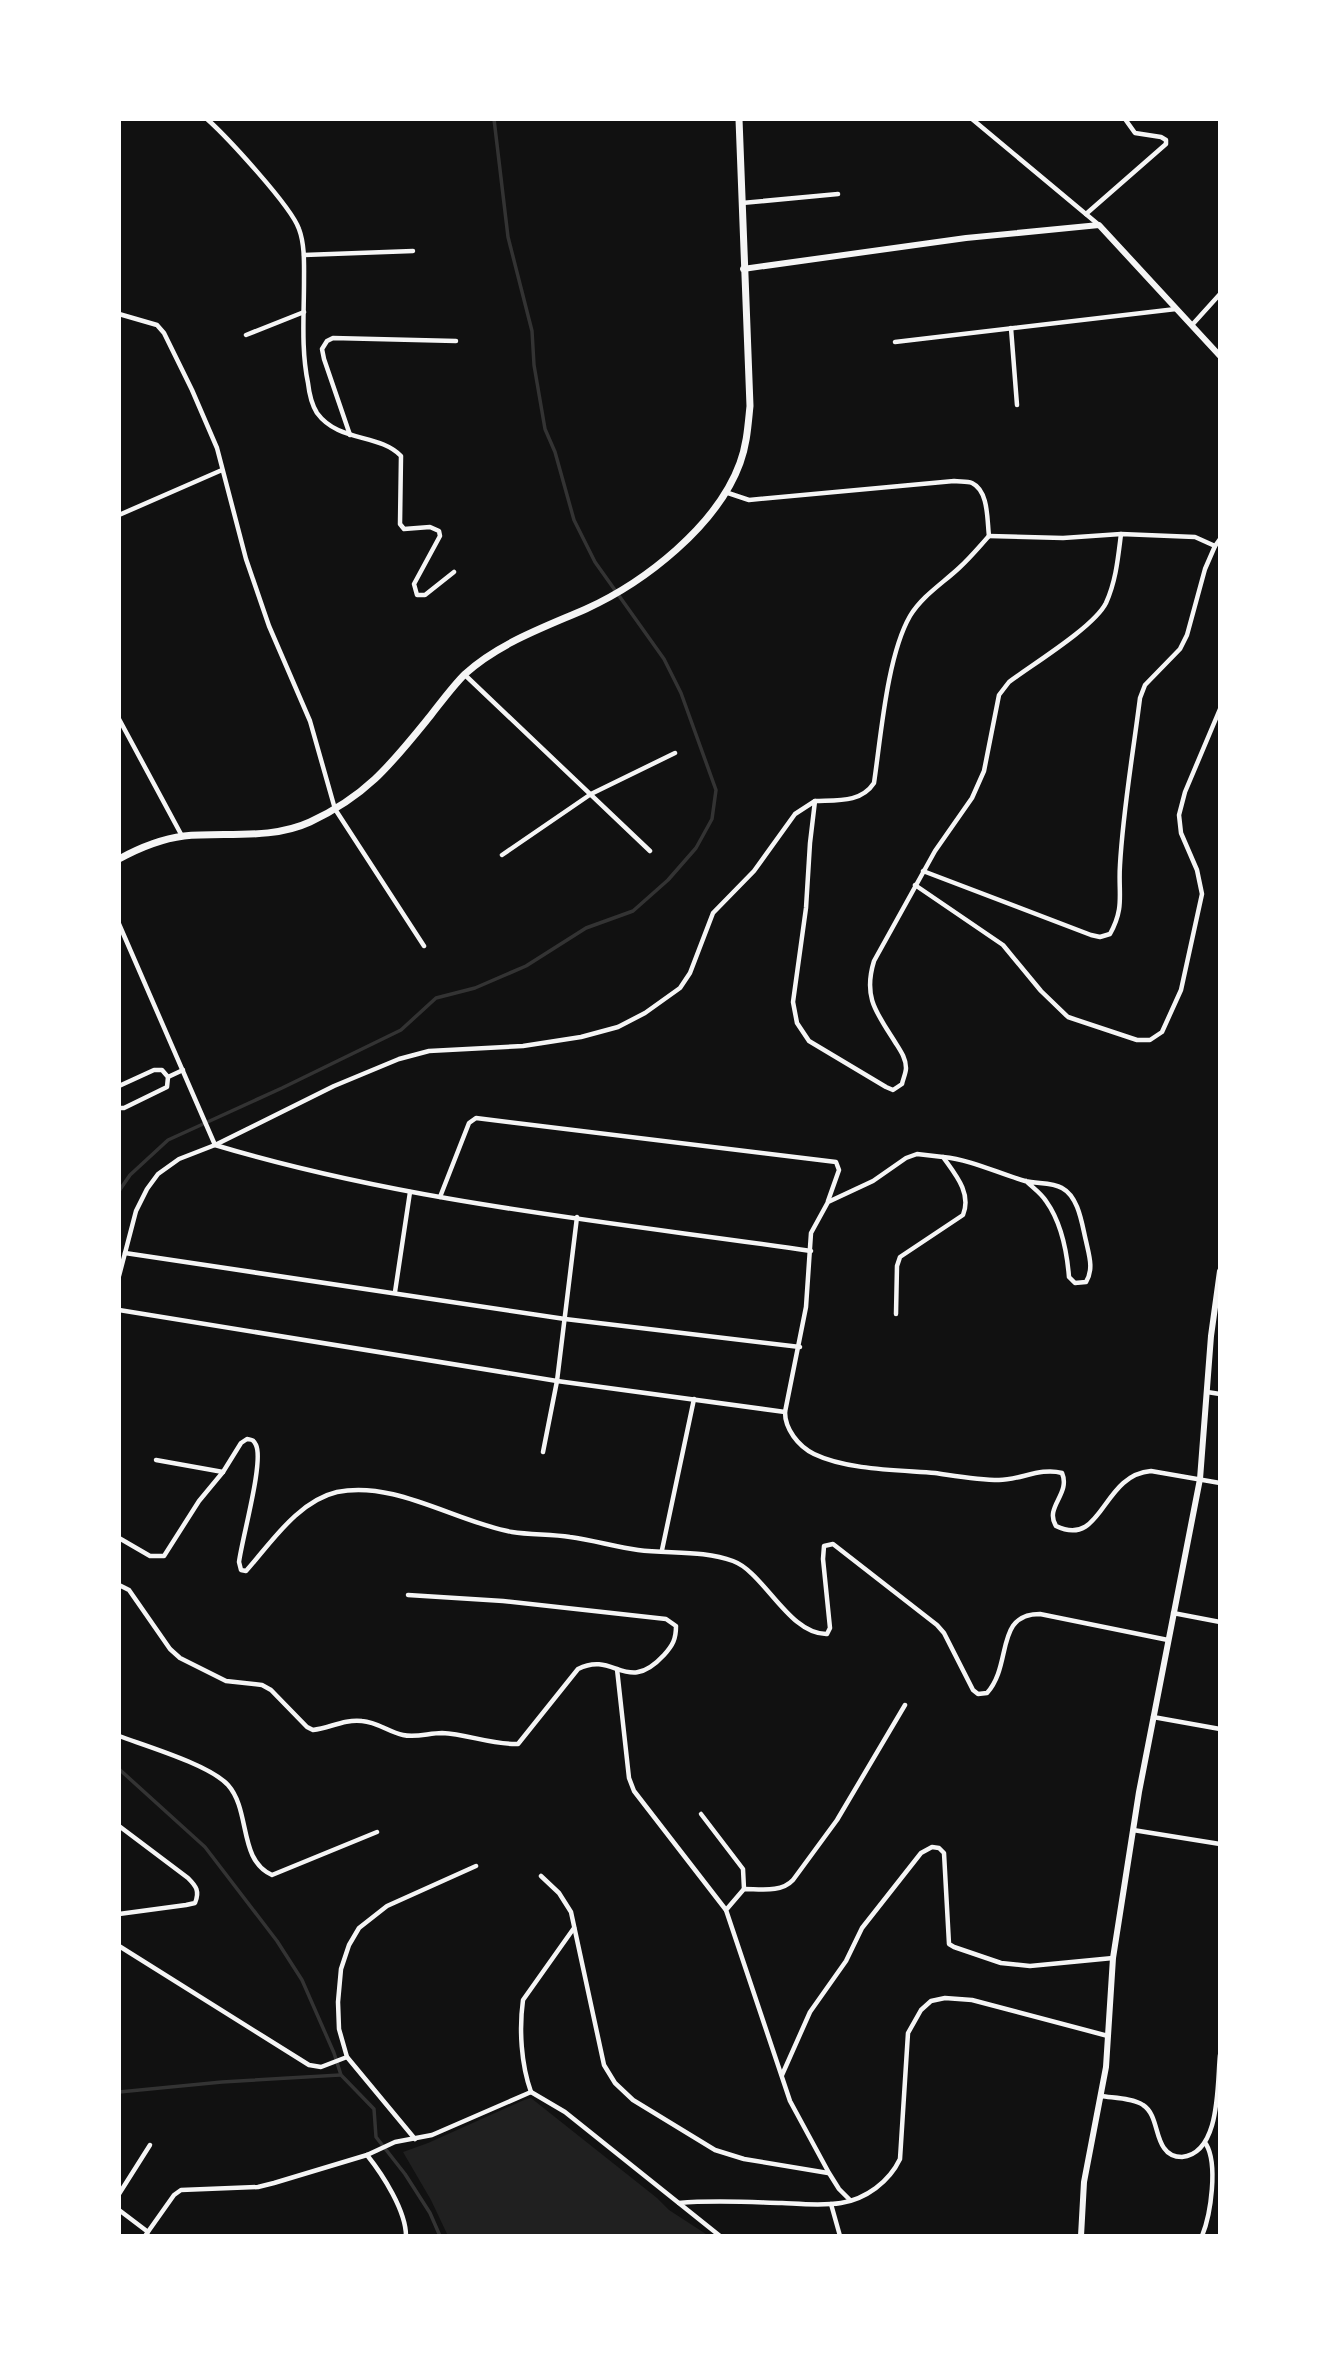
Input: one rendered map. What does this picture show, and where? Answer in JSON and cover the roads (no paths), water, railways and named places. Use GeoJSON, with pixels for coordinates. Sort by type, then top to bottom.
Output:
{"type":"FeatureCollection","features":[{"type":"Feature","properties":{"kind":"main road"},"geometry":{"type":"LineString","coordinates":[[119,859],[135,850],[182,836],[260,834],[306,824],[335,809],[369,786],[387,769],[465,675],[486,658],[533,632],[627,588],[673,554],[725,492],[740,464],[747,441],[750,405],[739,119]]}},
{"type":"Feature","properties":{"kind":"street"},"geometry":{"type":"LineString","coordinates":[[207,119],[293,218],[299,229],[303,255],[304,359],[309,392],[316,412],[331,426],[351,436],[393,448],[401,456],[400,524],[404,529],[430,527],[439,531],[440,536],[414,584],[417,594],[425,596],[454,572]]}},
{"type":"Feature","properties":{"kind":"street"},"geometry":{"type":"LineString","coordinates":[[972,119],[1099,225],[1220,356]]}},
{"type":"Feature","properties":{"kind":"street"},"geometry":{"type":"LineString","coordinates":[[1086,214],[1166,144],[1166,140],[1161,136],[1135,133],[1125,119]]}},
{"type":"Feature","properties":{"kind":"street"},"geometry":{"type":"LineString","coordinates":[[741,203],[838,194]]}},
{"type":"Feature","properties":{"kind":"street"},"geometry":{"type":"LineString","coordinates":[[743,270],[966,239],[1099,225]]}},
{"type":"Feature","properties":{"kind":"street"},"geometry":{"type":"LineString","coordinates":[[303,255],[412,251]]}},
{"type":"Feature","properties":{"kind":"street"},"geometry":{"type":"LineString","coordinates":[[1192,325],[1220,295]]}},
{"type":"Feature","properties":{"kind":"street"},"geometry":{"type":"LineString","coordinates":[[895,342],[1176,309]]}},
{"type":"Feature","properties":{"kind":"street"},"geometry":{"type":"LineString","coordinates":[[246,335],[304,312]]}},
{"type":"Feature","properties":{"kind":"street"},"geometry":{"type":"LineString","coordinates":[[119,314],[157,325],[164,333],[192,390],[217,448],[246,559],[269,626],[310,721],[335,809],[424,946]]}},
{"type":"Feature","properties":{"kind":"street"},"geometry":{"type":"LineString","coordinates":[[1011,328],[1017,405]]}},
{"type":"Feature","properties":{"kind":"street"},"geometry":{"type":"LineString","coordinates":[[351,436],[324,359],[323,349],[327,341],[334,338],[456,341]]}},
{"type":"Feature","properties":{"kind":"street"},"geometry":{"type":"LineString","coordinates":[[119,515],[222,470]]}},
{"type":"Feature","properties":{"kind":"street"},"geometry":{"type":"LineString","coordinates":[[725,492],[749,500],[954,481],[971,483],[981,491],[987,513],[989,537]]}},
{"type":"Feature","properties":{"kind":"street"},"geometry":{"type":"LineString","coordinates":[[815,801],[806,908],[793,1002],[797,1023],[809,1041],[893,1090],[902,1084],[906,1068],[904,1056],[873,1006],[868,979],[874,961],[915,885],[972,798],[984,771],[999,695],[1009,681],[1092,622],[1105,605],[1115,578],[1121,534]]}},
{"type":"Feature","properties":{"kind":"street"},"geometry":{"type":"LineString","coordinates":[[119,1276],[136,1212],[146,1189],[158,1174],[179,1159],[215,1145],[334,1086],[399,1059],[429,1051],[523,1045],[580,1037],[618,1027],[645,1013],[680,988],[690,973],[713,913],[754,871],[795,814],[815,801],[852,799],[868,792],[874,783],[892,671],[900,639],[911,615],[928,594],[961,567],[989,537],[1063,538],[1121,534],[1195,537],[1216,546]]}},
{"type":"Feature","properties":{"kind":"street"},"geometry":{"type":"LineString","coordinates":[[923,872],[1091,935],[1100,937],[1110,934],[1118,919],[1121,905],[1120,866],[1140,698],[1145,685],[1180,649],[1188,635],[1205,569],[1220,539]]}},
{"type":"Feature","properties":{"kind":"street"},"geometry":{"type":"LineString","coordinates":[[465,675],[650,851]]}},
{"type":"Feature","properties":{"kind":"street"},"geometry":{"type":"LineString","coordinates":[[915,885],[1003,945],[1041,991],[1068,1017],[1137,1040],[1150,1040],[1162,1032],[1181,990],[1202,894],[1198,870],[1181,833],[1179,815],[1185,792],[1220,709]]}},
{"type":"Feature","properties":{"kind":"street"},"geometry":{"type":"LineString","coordinates":[[119,719],[182,836]]}},
{"type":"Feature","properties":{"kind":"street"},"geometry":{"type":"LineString","coordinates":[[502,855],[591,794],[675,753]]}},
{"type":"Feature","properties":{"kind":"street"},"geometry":{"type":"LineString","coordinates":[[119,924],[215,1145]]}},
{"type":"Feature","properties":{"kind":"street"},"geometry":{"type":"LineString","coordinates":[[119,1086],[153,1070],[162,1070],[168,1077],[167,1087],[119,1108]]}},
{"type":"Feature","properties":{"kind":"street"},"geometry":{"type":"LineString","coordinates":[[168,1077],[183,1070]]}},
{"type":"Feature","properties":{"kind":"street"},"geometry":{"type":"LineString","coordinates":[[440,1197],[469,1123],[476,1118],[836,1162],[839,1170],[828,1202],[811,1233],[806,1307],[785,1412],[785,1423],[799,1443],[812,1453],[835,1461],[872,1467],[1000,1480],[1024,1478],[1044,1471],[1062,1473],[1065,1479],[1063,1493],[1052,1510],[1052,1520],[1063,1530],[1074,1531],[1087,1527],[1115,1489],[1140,1471],[1220,1483]]}},
{"type":"Feature","properties":{"kind":"street"},"geometry":{"type":"LineString","coordinates":[[215,1145],[327,1176],[410,1192],[811,1251]]}},
{"type":"Feature","properties":{"kind":"street"},"geometry":{"type":"LineString","coordinates":[[828,1202],[873,1181],[906,1158],[917,1154],[961,1159],[1026,1181],[1062,1187],[1079,1211],[1091,1266],[1086,1282],[1075,1283],[1069,1277],[1063,1239],[1055,1218],[1045,1199],[1026,1181]]}},
{"type":"Feature","properties":{"kind":"street"},"geometry":{"type":"LineString","coordinates":[[896,1314],[897,1266],[900,1256],[962,1215],[965,1210],[965,1196],[960,1181],[943,1157]]}},
{"type":"Feature","properties":{"kind":"street"},"geometry":{"type":"LineString","coordinates":[[395,1292],[410,1192]]}},
{"type":"Feature","properties":{"kind":"street"},"geometry":{"type":"LineString","coordinates":[[543,1452],[557,1381],[577,1217]]}},
{"type":"Feature","properties":{"kind":"street"},"geometry":{"type":"LineString","coordinates":[[124,1252],[565,1319],[800,1347]]}},
{"type":"Feature","properties":{"kind":"street"},"geometry":{"type":"LineString","coordinates":[[1081,2236],[1084,2182],[1101,2096],[1109,2037],[1113,1958],[1133,1830],[1200,1479],[1220,1271]]}},
{"type":"Feature","properties":{"kind":"street"},"geometry":{"type":"LineString","coordinates":[[119,1310],[557,1381],[785,1412]]}},
{"type":"Feature","properties":{"kind":"street"},"geometry":{"type":"LineString","coordinates":[[1208,1392],[1220,1394]]}},
{"type":"Feature","properties":{"kind":"street"},"geometry":{"type":"LineString","coordinates":[[662,1550],[694,1399]]}},
{"type":"Feature","properties":{"kind":"street"},"geometry":{"type":"LineString","coordinates":[[119,1538],[150,1556],[164,1556],[199,1501],[247,1439],[257,1446],[257,1456],[239,1562],[241,1570],[246,1571],[288,1522],[317,1500],[336,1492],[358,1490],[381,1492],[512,1532],[569,1537],[641,1550],[662,1550],[732,1560],[746,1567],[774,1601],[806,1628],[819,1634],[827,1634],[830,1628],[823,1559],[824,1546],[833,1544],[937,1625],[944,1633],[972,1690],[978,1694],[987,1693],[999,1676],[1014,1622],[1030,1614],[1168,1640]]}},
{"type":"Feature","properties":{"kind":"street"},"geometry":{"type":"LineString","coordinates":[[156,1460],[223,1472]]}},
{"type":"Feature","properties":{"kind":"street"},"geometry":{"type":"LineString","coordinates":[[119,1585],[130,1590],[170,1649],[180,1658],[226,1681],[262,1685],[271,1690],[313,1730],[335,1723],[362,1721],[404,1735],[460,1734],[505,1744],[518,1744],[578,1669],[587,1664],[600,1664],[630,1673],[642,1673],[651,1669],[673,1645],[676,1637],[676,1626],[666,1619],[503,1601],[408,1595]]}},
{"type":"Feature","properties":{"kind":"street"},"geometry":{"type":"LineString","coordinates":[[1173,1613],[1220,1622]]}},
{"type":"Feature","properties":{"kind":"street"},"geometry":{"type":"LineString","coordinates":[[617,1669],[629,1778],[634,1791],[726,1910],[790,2101],[829,2173],[850,2200]]}},
{"type":"Feature","properties":{"kind":"street"},"geometry":{"type":"LineString","coordinates":[[744,1889],[774,1890],[789,1885],[837,1820],[905,1704]]}},
{"type":"Feature","properties":{"kind":"street"},"geometry":{"type":"LineString","coordinates":[[1153,1717],[1220,1729]]}},
{"type":"Feature","properties":{"kind":"street"},"geometry":{"type":"LineString","coordinates":[[119,1736],[213,1773],[228,1786],[237,1801],[254,1862],[272,1875],[377,1832]]}},
{"type":"Feature","properties":{"kind":"street"},"geometry":{"type":"LineString","coordinates":[[701,1814],[743,1869],[744,1889],[726,1910]]}},
{"type":"Feature","properties":{"kind":"street"},"geometry":{"type":"LineString","coordinates":[[119,1826],[188,1878],[196,1886],[198,1895],[195,1903],[119,1913]]}},
{"type":"Feature","properties":{"kind":"street"},"geometry":{"type":"LineString","coordinates":[[1133,1830],[1220,1845]]}},
{"type":"Feature","properties":{"kind":"street"},"geometry":{"type":"LineString","coordinates":[[782,2076],[810,2012],[846,1961],[862,1928],[921,1853],[932,1847],[939,1848],[944,1853],[949,1944],[1001,1963],[1030,1966],[1113,1958]]}},
{"type":"Feature","properties":{"kind":"street"},"geometry":{"type":"LineString","coordinates":[[415,2139],[347,2057],[339,2029],[341,1969],[349,1945],[359,1928],[387,1906],[476,1866]]}},
{"type":"Feature","properties":{"kind":"street"},"geometry":{"type":"LineString","coordinates":[[541,1876],[559,1893],[571,1912],[604,2065],[615,2084],[633,2100],[715,2150],[744,2159],[829,2173]]}},
{"type":"Feature","properties":{"kind":"street"},"geometry":{"type":"LineString","coordinates":[[574,1928],[523,2000],[521,2015],[525,2076],[531,2092],[565,2112],[720,2236]]}},
{"type":"Feature","properties":{"kind":"street"},"geometry":{"type":"LineString","coordinates":[[119,1946],[309,2065],[321,2067],[347,2057]]}},
{"type":"Feature","properties":{"kind":"street"},"geometry":{"type":"LineString","coordinates":[[679,2203],[708,2200],[831,2204],[864,2195],[883,2183],[893,2173],[900,2159],[908,2033],[921,2010],[931,2001],[945,1998],[972,2000],[1109,2037]]}},
{"type":"Feature","properties":{"kind":"street"},"geometry":{"type":"LineString","coordinates":[[1101,2096],[1142,2104],[1149,2110],[1164,2149],[1175,2157],[1186,2157],[1206,2144],[1214,2117],[1220,2054]]}},
{"type":"Feature","properties":{"kind":"street"},"geometry":{"type":"LineString","coordinates":[[119,2210],[147,2234],[173,2194],[181,2190],[258,2187],[367,2155],[395,2142],[432,2135],[531,2092]]}},
{"type":"Feature","properties":{"kind":"street"},"geometry":{"type":"LineString","coordinates":[[1202,2236],[1212,2199],[1210,2151],[1206,2144]]}},
{"type":"Feature","properties":{"kind":"street"},"geometry":{"type":"LineString","coordinates":[[119,2194],[150,2146]]}},
{"type":"Feature","properties":{"kind":"street"},"geometry":{"type":"LineString","coordinates":[[367,2155],[380,2171],[403,2217],[406,2236]]}},
{"type":"Feature","properties":{"kind":"street"},"geometry":{"type":"LineString","coordinates":[[831,2204],[840,2236]]}},
{"type":"Feature","properties":{"kind":"waterway"},"geometry":{"type":"LineString","coordinates":[[119,1191],[130,1175],[168,1140],[401,1030],[436,998],[475,988],[526,966],[586,928],[633,911],[668,880],[696,848],[712,819],[716,790],[681,693],[664,659],[595,562],[574,520],[555,452],[545,429],[534,365],[532,331],[508,237],[494,119]]}},
{"type":"Feature","properties":{"kind":"waterway"},"geometry":{"type":"LineString","coordinates":[[119,1769],[205,1847],[277,1941],[302,1980],[341,2075],[374,2109],[376,2137],[405,2174],[430,2213],[440,2236]]}},
{"type":"Feature","properties":{"kind":"waterway"},"geometry":{"type":"LineString","coordinates":[[119,2092],[340,2075]]}}]}
